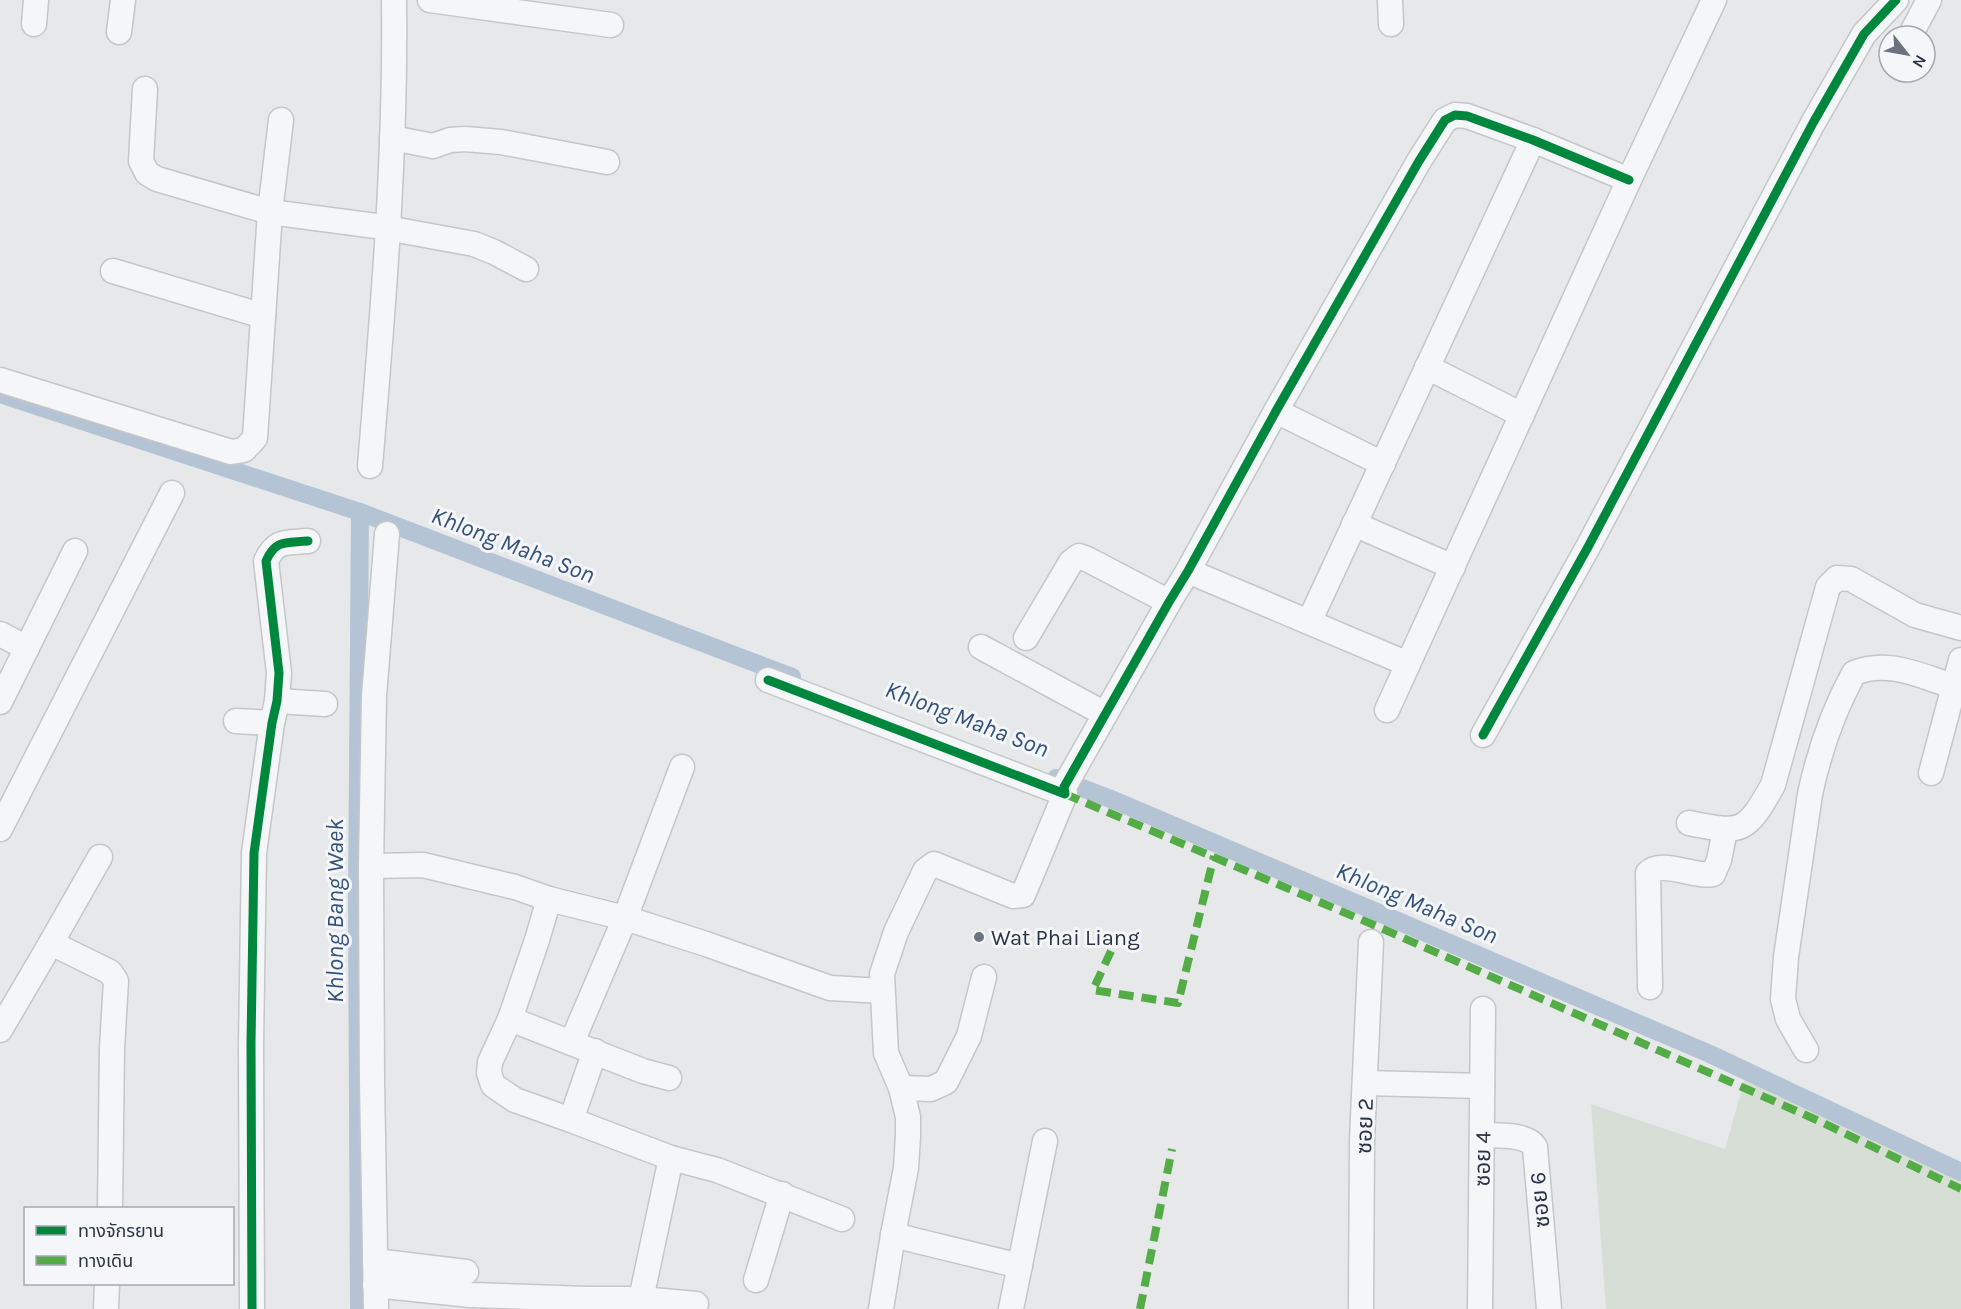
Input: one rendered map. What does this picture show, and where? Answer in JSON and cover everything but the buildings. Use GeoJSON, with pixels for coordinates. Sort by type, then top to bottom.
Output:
{"type":"FeatureCollection","features":[{"type":"Feature","properties":{"kind":"street"},"geometry":{"type":"LineString","coordinates":[[34,24],[36,0]]}},
{"type":"Feature","properties":{"kind":"street"},"geometry":{"type":"LineString","coordinates":[[119,32],[123,0]]}},
{"type":"Feature","properties":{"kind":"street"},"geometry":{"type":"LineString","coordinates":[[370,466],[382,228],[392,138],[394,0]]}},
{"type":"Feature","properties":{"kind":"street"},"geometry":{"type":"LineString","coordinates":[[430,0],[611,25]]}},
{"type":"Feature","properties":{"kind":"street"},"geometry":{"type":"LineString","coordinates":[[1390,0],[1390,24]]}},
{"type":"Feature","properties":{"kind":"street"},"geometry":{"type":"LineString","coordinates":[[1387,710],[1629,180],[1714,0]]}},
{"type":"Feature","properties":{"kind":"street"},"geometry":{"type":"LineString","coordinates":[[1483,735],[1588,547],[1813,123],[1864,34],[1896,0]]}},
{"type":"Feature","properties":{"kind":"street"},"geometry":{"type":"LineString","coordinates":[[1916,24],[1929,0]]}},
{"type":"Feature","properties":{"kind":"street"},"geometry":{"type":"LineString","coordinates":[[145,89],[141,161],[147,173],[157,180],[270,212],[338,220],[474,244],[526,269]]}},
{"type":"Feature","properties":{"kind":"street"},"geometry":{"type":"LineString","coordinates":[[881,1309],[906,1168],[908,1117],[901,1088],[886,1053],[882,974],[896,932],[925,870],[934,864],[1013,896],[1023,895],[1068,784],[1105,714],[1419,161],[1445,120],[1455,115],[1467,116],[1533,140],[1629,180]]}},
{"type":"Feature","properties":{"kind":"street"},"geometry":{"type":"LineString","coordinates":[[0,380],[231,452],[244,450],[255,438],[270,212],[282,120]]}},
{"type":"Feature","properties":{"kind":"street"},"geometry":{"type":"LineString","coordinates":[[392,138],[433,146],[465,138],[501,142],[607,162]]}},
{"type":"Feature","properties":{"kind":"street"},"geometry":{"type":"LineString","coordinates":[[1309,622],[1533,140]]}},
{"type":"Feature","properties":{"kind":"street"},"geometry":{"type":"LineString","coordinates":[[113,271],[263,316]]}},
{"type":"Feature","properties":{"kind":"street"},"geometry":{"type":"LineString","coordinates":[[1426,367],[1522,415]]}},
{"type":"Feature","properties":{"kind":"street"},"geometry":{"type":"LineString","coordinates":[[1276,411],[1383,464]]}},
{"type":"Feature","properties":{"kind":"street"},"geometry":{"type":"LineString","coordinates":[[0,829],[172,492]]}},
{"type":"Feature","properties":{"kind":"street"},"geometry":{"type":"LineString","coordinates":[[1354,524],[1453,567]]}},
{"type":"Feature","properties":{"kind":"street"},"geometry":{"type":"LineString","coordinates":[[387,534],[374,696],[371,866],[376,1297],[471,1295],[641,1299],[696,1304]]}},
{"type":"Feature","properties":{"kind":"street"},"geometry":{"type":"LineString","coordinates":[[252,1309],[251,1044],[254,853],[279,673],[266,561],[272,548],[279,544],[308,541]]}},
{"type":"Feature","properties":{"kind":"street"},"geometry":{"type":"LineString","coordinates":[[0,702],[75,551]]}},
{"type":"Feature","properties":{"kind":"street"},"geometry":{"type":"LineString","coordinates":[[1026,639],[1071,562],[1079,556],[1087,558],[1169,602]]}},
{"type":"Feature","properties":{"kind":"street"},"geometry":{"type":"LineString","coordinates":[[1188,571],[1408,664]]}},
{"type":"Feature","properties":{"kind":"street"},"geometry":{"type":"LineString","coordinates":[[1689,823],[1725,830],[1745,825],[1757,813],[1773,785],[1828,587],[1837,578],[1851,579],[1915,615],[1961,628]]}},
{"type":"Feature","properties":{"kind":"street"},"geometry":{"type":"LineString","coordinates":[[0,634],[27,648]]}},
{"type":"Feature","properties":{"kind":"street"},"geometry":{"type":"LineString","coordinates":[[981,646],[1105,714]]}},
{"type":"Feature","properties":{"kind":"street"},"geometry":{"type":"LineString","coordinates":[[1931,772],[1961,660]]}},
{"type":"Feature","properties":{"kind":"street"},"geometry":{"type":"LineString","coordinates":[[1806,1050],[1788,1019],[1783,999],[1786,957],[1810,794],[1815,769],[1831,721],[1854,673],[1869,667],[1888,667],[1953,686]]}},
{"type":"Feature","properties":{"kind":"street"},"geometry":{"type":"LineString","coordinates":[[768,680],[1068,784]]}},
{"type":"Feature","properties":{"kind":"street"},"geometry":{"type":"LineString","coordinates":[[236,721],[325,704]]}},
{"type":"Feature","properties":{"kind":"street"},"geometry":{"type":"LineString","coordinates":[[572,1042],[625,918],[682,767]]}},
{"type":"Feature","properties":{"kind":"street"},"geometry":{"type":"LineString","coordinates":[[1650,987],[1648,873],[1651,870],[1663,868],[1706,876],[1713,874],[1719,860],[1725,830]]}},
{"type":"Feature","properties":{"kind":"street"},"geometry":{"type":"LineString","coordinates":[[0,1030],[100,856]]}},
{"type":"Feature","properties":{"kind":"street"},"geometry":{"type":"LineString","coordinates":[[371,866],[423,865],[515,887],[549,899],[625,918],[830,988],[882,992]]}},
{"type":"Feature","properties":{"kind":"street"},"geometry":{"type":"LineString","coordinates":[[549,899],[510,1019],[490,1062],[489,1073],[493,1085],[515,1100],[671,1158],[717,1170],[842,1219]]}},
{"type":"Feature","properties":{"kind":"street","name":"ซอย 2"},"geometry":{"type":"LineString","coordinates":[[1361,1309],[1362,1140],[1371,942]]}},
{"type":"Feature","properties":{"kind":"street"},"geometry":{"type":"LineString","coordinates":[[51,943],[110,972],[116,981],[112,1048],[110,1207]]}},
{"type":"Feature","properties":{"kind":"street"},"geometry":{"type":"LineString","coordinates":[[901,1088],[932,1089],[946,1082],[969,1036],[984,977]]}},
{"type":"Feature","properties":{"kind":"street","name":"ซอย 4"},"geometry":{"type":"LineString","coordinates":[[1480,1309],[1483,1009]]}},
{"type":"Feature","properties":{"kind":"street"},"geometry":{"type":"LineString","coordinates":[[510,1019],[643,1071],[669,1078]]}},
{"type":"Feature","properties":{"kind":"street"},"geometry":{"type":"LineString","coordinates":[[571,1120],[595,1051]]}},
{"type":"Feature","properties":{"kind":"street"},"geometry":{"type":"LineString","coordinates":[[1366,1083],[1482,1086]]}},
{"type":"Feature","properties":{"kind":"street","name":"ซอย 6"},"geometry":{"type":"LineString","coordinates":[[1482,1135],[1528,1140],[1535,1147],[1549,1309]]}},
{"type":"Feature","properties":{"kind":"street"},"geometry":{"type":"LineString","coordinates":[[1011,1309],[1045,1141]]}},
{"type":"Feature","properties":{"kind":"street"},"geometry":{"type":"LineString","coordinates":[[641,1299],[671,1158]]}},
{"type":"Feature","properties":{"kind":"street"},"geometry":{"type":"LineString","coordinates":[[756,1280],[782,1194]]}},
{"type":"Feature","properties":{"kind":"street"},"geometry":{"type":"LineString","coordinates":[[893,1235],[1020,1266]]}},
{"type":"Feature","properties":{"kind":"street"},"geometry":{"type":"LineString","coordinates":[[375,1261],[466,1272]]}},
{"type":"Feature","properties":{"kind":"street"},"geometry":{"type":"LineString","coordinates":[[106,1309],[107,1285]]}},
{"type":"Feature","properties":{"kind":"shaded area"},"geometry":{"type":"Polygon","coordinates":[[[1745,1078],[1961,1178],[1961,1309],[1606,1309],[1591,1104],[1725,1149],[1745,1078]]]}},
{"type":"Feature","properties":{"kind":"waterway","name":"Khlong Maha Son"},"geometry":{"type":"LineString","coordinates":[[0,394],[360,512],[792,677]]}},
{"type":"Feature","properties":{"kind":"waterway","name":"Khlong Bang Waek"},"geometry":{"type":"LineString","coordinates":[[359,1309],[357,900],[360,512]]}},
{"type":"Feature","properties":{"kind":"waterway","name":"Khlong Maha Son"},"geometry":{"type":"LineString","coordinates":[[1056,778],[1116,801],[1710,1054],[1961,1172]]}},
{"type":"Feature","properties":{"kind":"marked path"},"geometry":{"type":"LineString","coordinates":[[1065,794],[1374,925],[1819,1121],[1961,1189]]}},
{"type":"Feature","properties":{"kind":"marked path"},"geometry":{"type":"LineString","coordinates":[[1111,951],[1093,990],[1178,1003],[1214,856]]}},
{"type":"Feature","properties":{"kind":"marked path"},"geometry":{"type":"LineString","coordinates":[[1140,1309],[1172,1149]]}},
{"type":"Feature","properties":{"kind":"cycle path"},"geometry":{"type":"LineString","coordinates":[[1483,735],[1588,547],[1813,123],[1864,34],[1896,0]]}},
{"type":"Feature","properties":{"kind":"cycle path"},"geometry":{"type":"LineString","coordinates":[[768,680],[1065,794],[1064,787],[1188,571],[1276,411],[1419,161],[1445,120],[1455,115],[1467,116],[1533,140],[1629,180]]}},
{"type":"Feature","properties":{"kind":"cycle path"},"geometry":{"type":"LineString","coordinates":[[252,1309],[251,1044],[254,853],[277,701],[279,673],[266,561],[274,549],[282,544],[308,541]]}},
{"type":"Feature","properties":{"kind":"place","name":"Wat Phai Liang"},"geometry":{"type":"Point","coordinates":[979,937]}}]}
